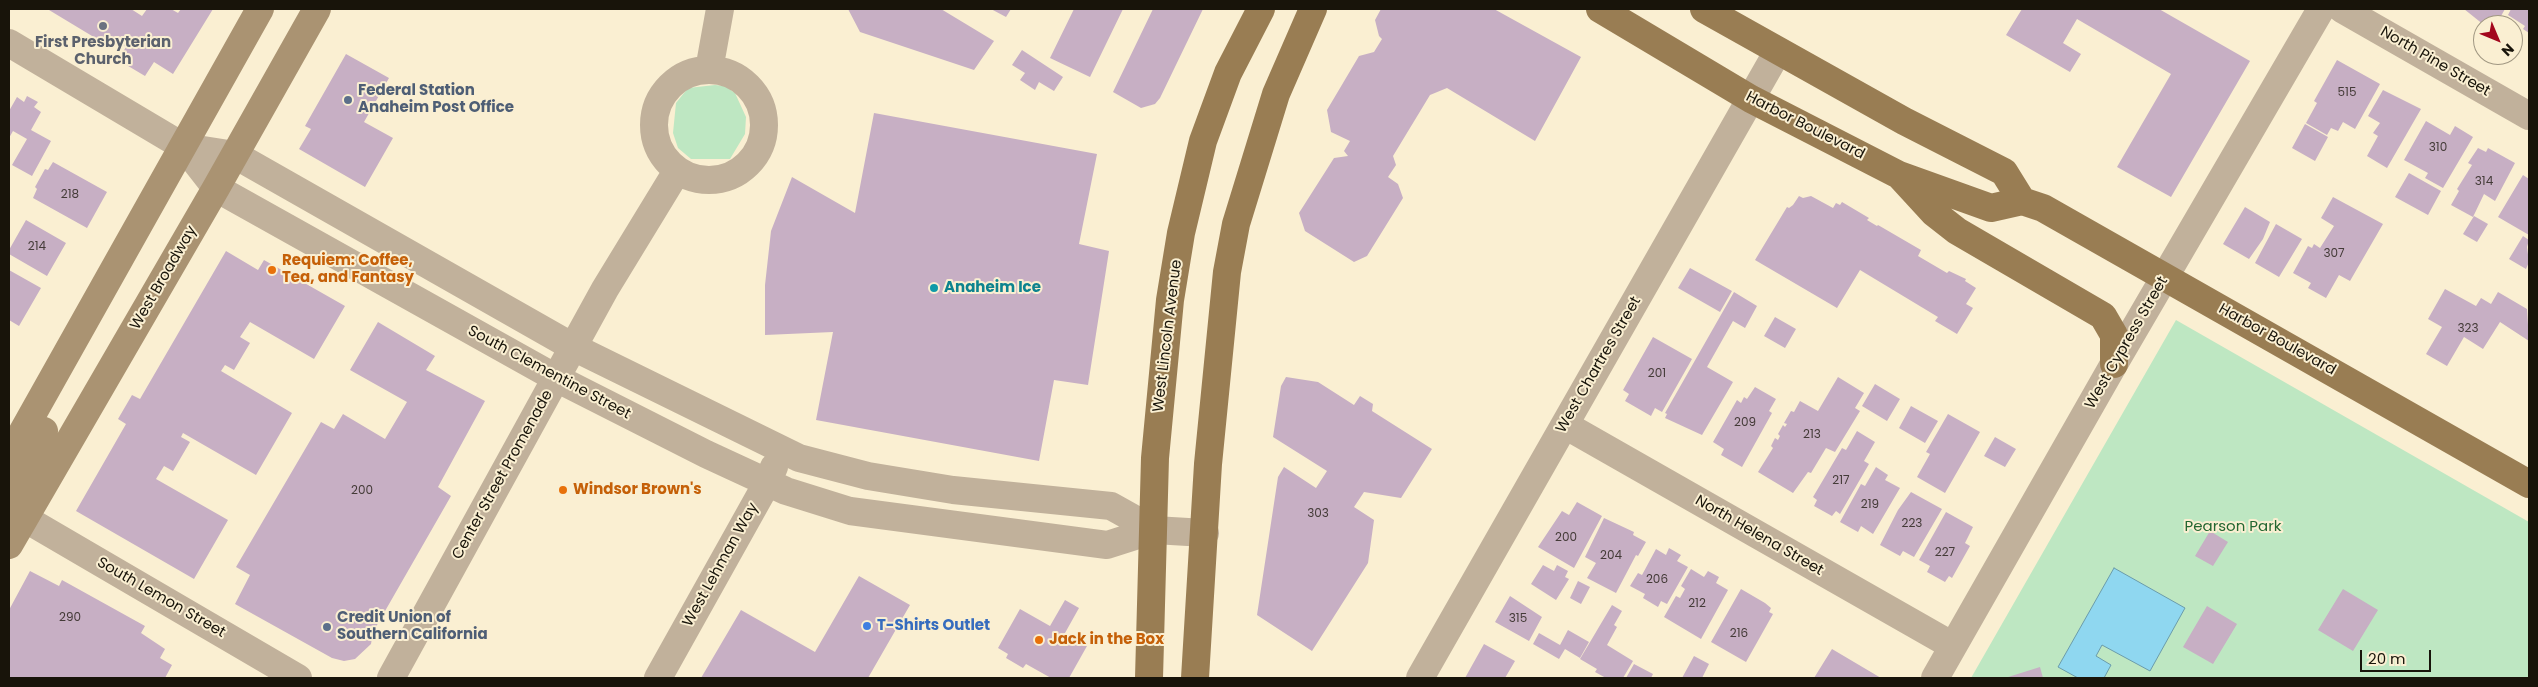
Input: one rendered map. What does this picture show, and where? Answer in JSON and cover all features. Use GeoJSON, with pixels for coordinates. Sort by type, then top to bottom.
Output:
{"type":"FeatureCollection","features":[{"type":"Feature","properties":{"kind":"main road"},"geometry":{"type":"LineString","coordinates":[[9,456],[260,9]]}},
{"type":"Feature","properties":{"kind":"main road","name":"West Broadway"},"geometry":{"type":"LineString","coordinates":[[9,545],[235,155],[317,9]]}},
{"type":"Feature","properties":{"kind":"main road","name":"West Lincoln Avenue"},"geometry":{"type":"LineString","coordinates":[[1149,678],[1156,448],[1170,300],[1181,233],[1206,133],[1228,73],[1261,9]]}},
{"type":"Feature","properties":{"kind":"main road"},"geometry":{"type":"LineString","coordinates":[[1195,678],[1208,464],[1219,339],[1236,224],[1276,94],[1313,9]]}},
{"type":"Feature","properties":{"kind":"main road","name":"Harbor Boulevard"},"geometry":{"type":"LineString","coordinates":[[1600,9],[1751,98],[1900,175],[1991,208],[2022,201],[2043,208],[2529,484]]}},
{"type":"Feature","properties":{"kind":"main road"},"geometry":{"type":"LineString","coordinates":[[1704,9],[1778,51],[2004,172],[2022,201]]}},
{"type":"Feature","properties":{"kind":"main road"},"geometry":{"type":"LineString","coordinates":[[1900,175],[1934,213],[1957,230],[2103,316],[2114,335],[2114,364]]}},
{"type":"Feature","properties":{"kind":"main road"},"geometry":{"type":"LineString","coordinates":[[24,518],[15,501],[18,484],[27,462],[86,352],[84,336],[80,330]]}},
{"type":"Feature","properties":{"kind":"street"},"geometry":{"type":"LineString","coordinates":[[709,70],[720,9]]}},
{"type":"Feature","properties":{"kind":"street","name":"West Cypress Street"},"geometry":{"type":"LineString","coordinates":[[1935,678],[2114,364],[2321,9]]}},
{"type":"Feature","properties":{"kind":"street","name":"North Pine Street"},"geometry":{"type":"LineString","coordinates":[[2342,9],[2529,116]]}},
{"type":"Feature","properties":{"kind":"street","name":"South Clementine Street"},"geometry":{"type":"LineString","coordinates":[[9,43],[184,147],[216,188],[556,378],[767,483],[850,511],[951,526],[1107,545],[1154,530]]}},
{"type":"Feature","properties":{"kind":"street","name":"West Chartres Street"},"geometry":{"type":"LineString","coordinates":[[1420,678],[1778,51]]}},
{"type":"Feature","properties":{"kind":"street"},"geometry":{"type":"LineString","coordinates":[[709,70],[734,76],[748,86],[759,102],[765,122],[762,142],[755,156],[742,170],[732,176],[713,181],[695,179],[677,171],[661,153],[655,135],[655,116],[662,98],[672,84],[689,74],[709,70]]}},
{"type":"Feature","properties":{"kind":"street","name":"South Clementine Street"},"geometry":{"type":"LineString","coordinates":[[184,147],[235,155],[573,347],[799,458],[868,476],[954,490],[1111,506],[1154,530]]}},
{"type":"Feature","properties":{"kind":"street","name":"Center Street Promenade"},"geometry":{"type":"LineString","coordinates":[[391,678],[605,289],[677,171]]}},
{"type":"Feature","properties":{"kind":"street","name":"North Helena Street"},"geometry":{"type":"LineString","coordinates":[[1565,425],[1953,646]]}},
{"type":"Feature","properties":{"kind":"street","name":"West Lehman Way"},"geometry":{"type":"LineString","coordinates":[[658,678],[767,483],[781,449]]}},
{"type":"Feature","properties":{"kind":"street","name":"South Lemon Street"},"geometry":{"type":"LineString","coordinates":[[24,518],[298,678]]}},
{"type":"Feature","properties":{"kind":"street"},"geometry":{"type":"LineString","coordinates":[[1154,530],[1205,533]]}},
{"type":"Feature","properties":{"kind":"green space"},"geometry":{"type":"Polygon","coordinates":[[[715,85],[725,86],[735,93],[746,117],[745,134],[730,159],[691,159],[678,148],[673,133],[676,103],[688,88],[715,85]]]}},
{"type":"Feature","properties":{"kind":"green space","name":"Pearson Park"},"geometry":{"type":"Polygon","coordinates":[[[2176,320],[2529,522],[2529,678],[1971,678],[2176,320]]]}},
{"type":"Feature","properties":{"kind":"water"},"geometry":{"type":"Polygon","coordinates":[[[2114,568],[2185,608],[2150,671],[2102,645],[2096,656],[2111,665],[2104,678],[2078,678],[2058,667],[2114,568]]]}},
{"type":"Feature","properties":{"kind":"building"},"geometry":{"type":"Polygon","coordinates":[[[50,9],[131,9],[142,16],[147,9],[171,9],[178,13],[181,9],[213,9],[173,74],[154,62],[145,76],[118,60],[126,47],[106,35],[102,42],[50,9]]]}},
{"type":"Feature","properties":{"kind":"building"},"geometry":{"type":"Polygon","coordinates":[[[848,9],[941,9],[994,41],[974,70],[860,32],[848,9]]]}},
{"type":"Feature","properties":{"kind":"building"},"geometry":{"type":"Polygon","coordinates":[[[991,9],[1011,9],[1006,17],[991,9]]]}},
{"type":"Feature","properties":{"kind":"building"},"geometry":{"type":"Polygon","coordinates":[[[1074,9],[1123,9],[1090,77],[1050,58],[1074,9]]]}},
{"type":"Feature","properties":{"kind":"building"},"geometry":{"type":"Polygon","coordinates":[[[1153,9],[1203,9],[1160,98],[1155,104],[1141,108],[1113,92],[1153,9]]]}},
{"type":"Feature","properties":{"kind":"building"},"geometry":{"type":"Polygon","coordinates":[[[1381,9],[1494,9],[1581,57],[1535,141],[1447,88],[1430,95],[1393,156],[1396,165],[1388,177],[1398,184],[1403,198],[1367,256],[1354,262],[1305,231],[1299,213],[1334,158],[1348,156],[1344,151],[1350,141],[1331,132],[1327,110],[1359,56],[1374,52],[1382,39],[1379,36],[1375,20],[1381,9]]]}},
{"type":"Feature","properties":{"kind":"building"},"geometry":{"type":"Polygon","coordinates":[[[2022,9],[2159,9],[2250,61],[2171,197],[2117,167],[2171,74],[2077,19],[2063,43],[2081,54],[2070,72],[2006,35],[2022,9]]]}},
{"type":"Feature","properties":{"kind":"building"},"geometry":{"type":"Polygon","coordinates":[[[2464,9],[2505,9],[2502,15],[2473,16],[2464,9]]]}},
{"type":"Feature","properties":{"kind":"building"},"geometry":{"type":"Polygon","coordinates":[[[2511,9],[2529,9],[2529,33],[2523,29],[2525,26],[2523,25],[2523,15],[2508,15],[2511,9]]]}},
{"type":"Feature","properties":{"kind":"building"},"geometry":{"type":"Polygon","coordinates":[[[1022,50],[1063,77],[1054,91],[1039,82],[1035,90],[1020,80],[1025,73],[1012,65],[1022,50]]]}},
{"type":"Feature","properties":{"kind":"building","name":"Federal Station Anaheim Post Office"},"geometry":{"type":"Polygon","coordinates":[[[346,54],[389,78],[364,122],[393,138],[365,187],[299,149],[311,129],[305,126],[346,54]]]}},
{"type":"Feature","properties":{"kind":"building"},"geometry":{"type":"Polygon","coordinates":[[[2337,60],[2380,84],[2355,129],[2343,122],[2338,131],[2331,128],[2327,135],[2306,123],[2317,103],[2314,101],[2337,60]]]}},
{"type":"Feature","properties":{"kind":"building"},"geometry":{"type":"Polygon","coordinates":[[[2383,90],[2421,109],[2387,168],[2367,156],[2378,136],[2373,133],[2380,123],[2368,116],[2383,90]]]}},
{"type":"Feature","properties":{"kind":"building"},"geometry":{"type":"Polygon","coordinates":[[[27,96],[38,102],[34,107],[41,112],[31,130],[51,141],[32,176],[12,165],[27,139],[13,131],[9,138],[9,111],[17,97],[24,102],[27,96]]]}},
{"type":"Feature","properties":{"kind":"building","name":"Anaheim Ice"},"geometry":{"type":"Polygon","coordinates":[[[874,113],[1097,154],[1079,244],[1109,251],[1088,385],[1054,380],[1039,461],[816,420],[833,332],[765,335],[765,285],[771,231],[792,177],[855,213],[874,113]]]}},
{"type":"Feature","properties":{"kind":"building"},"geometry":{"type":"Polygon","coordinates":[[[2426,121],[2450,135],[2455,126],[2473,137],[2443,188],[2425,178],[2428,173],[2404,160],[2426,121]]]}},
{"type":"Feature","properties":{"kind":"building"},"geometry":{"type":"Polygon","coordinates":[[[2305,124],[2328,137],[2315,161],[2292,148],[2305,124]]]}},
{"type":"Feature","properties":{"kind":"building"},"geometry":{"type":"Polygon","coordinates":[[[2478,148],[2486,152],[2488,148],[2515,163],[2495,201],[2484,194],[2473,217],[2451,205],[2459,191],[2457,189],[2472,165],[2468,163],[2478,148]]]}},
{"type":"Feature","properties":{"kind":"building"},"geometry":{"type":"Polygon","coordinates":[[[53,162],[107,192],[87,228],[33,198],[37,189],[35,187],[45,169],[48,170],[53,162]]]}},
{"type":"Feature","properties":{"kind":"building"},"geometry":{"type":"Polygon","coordinates":[[[2409,173],[2441,191],[2428,215],[2395,197],[2409,173]]]}},
{"type":"Feature","properties":{"kind":"building"},"geometry":{"type":"Polygon","coordinates":[[[2523,175],[2529,179],[2529,235],[2498,217],[2523,175]]]}},
{"type":"Feature","properties":{"kind":"building"},"geometry":{"type":"Polygon","coordinates":[[[1799,196],[1803,198],[1811,196],[1833,208],[1836,203],[1840,205],[1842,202],[1869,218],[1867,220],[1921,250],[1918,256],[1947,273],[1949,271],[1966,279],[1965,281],[1976,288],[1966,304],[1973,308],[1957,334],[1935,321],[1938,317],[1860,270],[1837,308],[1755,260],[1787,207],[1789,208],[1793,205],[1799,196]]]}},
{"type":"Feature","properties":{"kind":"building"},"geometry":{"type":"Polygon","coordinates":[[[2333,197],[2383,224],[2350,281],[2339,275],[2326,298],[2308,288],[2311,283],[2293,273],[2308,246],[2312,248],[2314,244],[2320,248],[2334,226],[2321,218],[2333,197]]]}},
{"type":"Feature","properties":{"kind":"building"},"geometry":{"type":"Polygon","coordinates":[[[2245,207],[2270,222],[2263,239],[2249,259],[2223,244],[2245,207]]]}},
{"type":"Feature","properties":{"kind":"building"},"geometry":{"type":"Polygon","coordinates":[[[2474,216],[2488,224],[2477,242],[2463,234],[2474,216]]]}},
{"type":"Feature","properties":{"kind":"building"},"geometry":{"type":"Polygon","coordinates":[[[26,220],[66,243],[47,276],[9,254],[9,250],[26,220]]]}},
{"type":"Feature","properties":{"kind":"building"},"geometry":{"type":"Polygon","coordinates":[[[2276,224],[2302,239],[2279,277],[2255,263],[2276,224]]]}},
{"type":"Feature","properties":{"kind":"building"},"geometry":{"type":"Polygon","coordinates":[[[2523,236],[2529,240],[2527,247],[2529,262],[2526,269],[2509,259],[2523,236]]]}},
{"type":"Feature","properties":{"kind":"building"},"geometry":{"type":"Polygon","coordinates":[[[226,251],[258,270],[264,260],[345,306],[314,359],[250,322],[240,337],[250,343],[234,370],[225,365],[221,371],[292,413],[256,475],[183,433],[181,437],[190,442],[173,471],[164,466],[156,479],[228,520],[194,579],[76,511],[126,424],[118,419],[132,395],[140,399],[226,251]]]}},
{"type":"Feature","properties":{"kind":"building"},"geometry":{"type":"Polygon","coordinates":[[[1690,268],[1732,291],[1720,312],[1678,288],[1690,268]]]}},
{"type":"Feature","properties":{"kind":"building"},"geometry":{"type":"Polygon","coordinates":[[[9,270],[41,288],[19,326],[9,320],[9,270]]]}},
{"type":"Feature","properties":{"kind":"building"},"geometry":{"type":"Polygon","coordinates":[[[2445,289],[2476,306],[2481,298],[2491,304],[2498,292],[2527,309],[2529,341],[2500,322],[2483,349],[2464,337],[2447,366],[2426,354],[2442,327],[2428,319],[2445,289]]]}},
{"type":"Feature","properties":{"kind":"building"},"geometry":{"type":"Polygon","coordinates":[[[1734,292],[1757,306],[1745,328],[1733,321],[1707,367],[1733,382],[1702,435],[1665,418],[1667,414],[1665,413],[1734,292]]]}},
{"type":"Feature","properties":{"kind":"building"},"geometry":{"type":"Polygon","coordinates":[[[1775,317],[1796,329],[1785,348],[1764,336],[1775,317]]]}},
{"type":"Feature","properties":{"kind":"building"},"geometry":{"type":"Polygon","coordinates":[[[378,322],[435,356],[426,370],[485,401],[438,487],[451,496],[373,632],[371,644],[355,659],[344,661],[332,658],[235,604],[250,575],[236,567],[321,422],[334,429],[343,414],[385,439],[407,402],[350,370],[378,322]]]}},
{"type":"Feature","properties":{"kind":"building"},"geometry":{"type":"Polygon","coordinates":[[[1653,337],[1692,359],[1662,412],[1655,408],[1651,416],[1625,401],[1629,394],[1623,390],[1653,337]]]}},
{"type":"Feature","properties":{"kind":"building"},"geometry":{"type":"Polygon","coordinates":[[[1286,377],[1318,382],[1354,405],[1360,396],[1373,404],[1372,411],[1432,449],[1401,498],[1364,492],[1354,507],[1374,520],[1368,563],[1312,651],[1257,615],[1278,477],[1284,467],[1316,488],[1327,471],[1273,437],[1281,386],[1286,377]]]}},
{"type":"Feature","properties":{"kind":"building"},"geometry":{"type":"Polygon","coordinates":[[[1838,377],[1864,393],[1855,408],[1860,411],[1835,452],[1826,448],[1811,473],[1808,472],[1793,493],[1758,472],[1773,448],[1771,446],[1775,438],[1778,440],[1780,436],[1778,434],[1783,425],[1785,427],[1787,424],[1784,423],[1791,411],[1794,412],[1800,401],[1818,411],[1838,377]]]}},
{"type":"Feature","properties":{"kind":"building"},"geometry":{"type":"Polygon","coordinates":[[[1875,384],[1900,399],[1887,421],[1862,406],[1875,384]]]}},
{"type":"Feature","properties":{"kind":"building"},"geometry":{"type":"Polygon","coordinates":[[[1755,387],[1776,399],[1769,411],[1772,413],[1742,467],[1721,455],[1724,449],[1713,442],[1737,400],[1741,403],[1744,397],[1747,399],[1755,387]]]}},
{"type":"Feature","properties":{"kind":"building"},"geometry":{"type":"Polygon","coordinates":[[[1911,406],[1938,421],[1925,443],[1899,428],[1911,406]]]}},
{"type":"Feature","properties":{"kind":"building"},"geometry":{"type":"Polygon","coordinates":[[[1948,414],[1980,432],[1945,493],[1917,477],[1930,454],[1926,452],[1948,414]]]}},
{"type":"Feature","properties":{"kind":"building"},"geometry":{"type":"Polygon","coordinates":[[[1857,431],[1875,442],[1864,461],[1869,464],[1840,514],[1836,511],[1832,516],[1814,506],[1817,500],[1813,497],[1842,448],[1846,450],[1857,431]]]}},
{"type":"Feature","properties":{"kind":"building"},"geometry":{"type":"Polygon","coordinates":[[[1995,437],[2016,449],[2005,467],[1984,456],[1995,437]]]}},
{"type":"Feature","properties":{"kind":"building"},"geometry":{"type":"Polygon","coordinates":[[[1876,467],[1888,475],[1885,480],[1900,488],[1873,534],[1861,526],[1858,532],[1840,522],[1861,484],[1865,486],[1876,467]]]}},
{"type":"Feature","properties":{"kind":"building"},"geometry":{"type":"Polygon","coordinates":[[[1911,492],[1942,509],[1914,557],[1903,551],[1900,556],[1880,545],[1898,510],[1911,492]]]}},
{"type":"Feature","properties":{"kind":"building"},"geometry":{"type":"Polygon","coordinates":[[[1577,502],[1602,516],[1574,568],[1538,547],[1562,511],[1569,515],[1577,502]]]}},
{"type":"Feature","properties":{"kind":"building"},"geometry":{"type":"Polygon","coordinates":[[[1946,512],[1973,527],[1965,543],[1970,546],[1952,578],[1949,576],[1945,582],[1927,572],[1930,566],[1919,560],[1946,512]]]}},
{"type":"Feature","properties":{"kind":"building"},"geometry":{"type":"Polygon","coordinates":[[[1604,518],[1634,532],[1633,535],[1646,542],[1638,556],[1636,555],[1616,593],[1587,578],[1596,563],[1585,557],[1604,518]]]}},
{"type":"Feature","properties":{"kind":"building"},"geometry":{"type":"Polygon","coordinates":[[[2210,531],[2228,542],[2213,566],[2195,556],[2210,531]]]}},
{"type":"Feature","properties":{"kind":"building"},"geometry":{"type":"Polygon","coordinates":[[[1669,548],[1681,555],[1677,561],[1688,567],[1667,604],[1661,601],[1658,607],[1643,598],[1645,594],[1630,586],[1638,573],[1642,575],[1656,549],[1666,555],[1669,548]]]}},
{"type":"Feature","properties":{"kind":"building"},"geometry":{"type":"Polygon","coordinates":[[[1543,565],[1554,571],[1557,565],[1568,571],[1565,577],[1569,579],[1556,600],[1531,584],[1543,565]]]}},
{"type":"Feature","properties":{"kind":"building"},"geometry":{"type":"Polygon","coordinates":[[[1691,569],[1704,577],[1708,571],[1719,577],[1716,583],[1728,590],[1701,639],[1664,617],[1676,596],[1680,598],[1685,589],[1681,586],[1691,569]]]}},
{"type":"Feature","properties":{"kind":"building"},"geometry":{"type":"Polygon","coordinates":[[[30,571],[59,586],[62,580],[145,626],[141,633],[165,649],[160,658],[172,665],[165,678],[9,678],[9,610],[30,571]]]}},
{"type":"Feature","properties":{"kind":"building"},"geometry":{"type":"Polygon","coordinates":[[[859,576],[910,605],[868,678],[701,678],[741,610],[815,652],[859,576]]]}},
{"type":"Feature","properties":{"kind":"building"},"geometry":{"type":"Polygon","coordinates":[[[1578,581],[1590,587],[1581,604],[1570,598],[1578,581]]]}},
{"type":"Feature","properties":{"kind":"building"},"geometry":{"type":"Polygon","coordinates":[[[1741,589],[1765,603],[1771,608],[1769,612],[1773,614],[1746,662],[1711,642],[1741,589]]]}},
{"type":"Feature","properties":{"kind":"building"},"geometry":{"type":"Polygon","coordinates":[[[2343,589],[2378,610],[2353,651],[2318,630],[2343,589]]]}},
{"type":"Feature","properties":{"kind":"building"},"geometry":{"type":"Polygon","coordinates":[[[1510,596],[1542,617],[1529,641],[1495,622],[1510,596]]]}},
{"type":"Feature","properties":{"kind":"building","name":"Jack in the Box"},"geometry":{"type":"Polygon","coordinates":[[[1065,600],[1079,608],[1065,633],[1087,646],[1069,678],[1051,678],[1026,664],[1023,668],[1006,658],[1008,654],[998,648],[1020,609],[1050,626],[1065,600]]]}},
{"type":"Feature","properties":{"kind":"building"},"geometry":{"type":"Polygon","coordinates":[[[1612,605],[1622,611],[1614,625],[1617,627],[1607,645],[1633,661],[1623,678],[1606,678],[1595,672],[1597,669],[1580,659],[1612,605]]]}},
{"type":"Feature","properties":{"kind":"building"},"geometry":{"type":"Polygon","coordinates":[[[2207,606],[2237,624],[2213,664],[2183,647],[2207,606]]]}},
{"type":"Feature","properties":{"kind":"building"},"geometry":{"type":"Polygon","coordinates":[[[1568,630],[1589,642],[1580,658],[1565,649],[1559,659],[1533,644],[1539,633],[1560,645],[1568,630]]]}},
{"type":"Feature","properties":{"kind":"building"},"geometry":{"type":"Polygon","coordinates":[[[1484,644],[1515,661],[1505,678],[1465,678],[1484,644]]]}},
{"type":"Feature","properties":{"kind":"building"},"geometry":{"type":"Polygon","coordinates":[[[1832,649],[1881,678],[1814,678],[1832,649]]]}},
{"type":"Feature","properties":{"kind":"building"},"geometry":{"type":"Polygon","coordinates":[[[1694,656],[1709,664],[1702,678],[1682,678],[1694,656]]]}},
{"type":"Feature","properties":{"kind":"building"},"geometry":{"type":"Polygon","coordinates":[[[1634,664],[1653,674],[1651,678],[1626,678],[1634,664]]]}},
{"type":"Feature","properties":{"kind":"building"},"geometry":{"type":"Polygon","coordinates":[[[2040,667],[2043,678],[2005,678],[2040,667]]]}},
{"type":"Feature","properties":{"kind":"place","name":"First Presbyterian Church"},"geometry":{"type":"Point","coordinates":[103,26]}},
{"type":"Feature","properties":{"kind":"place","name":"Federal Station Anaheim Post Office"},"geometry":{"type":"Point","coordinates":[348,100]}},
{"type":"Feature","properties":{"kind":"place","name":"Requiem: Coffee, Tea, and Fantasy"},"geometry":{"type":"Point","coordinates":[272,270]}},
{"type":"Feature","properties":{"kind":"place","name":"Anaheim Ice"},"geometry":{"type":"Point","coordinates":[934,288]}},
{"type":"Feature","properties":{"kind":"place","name":"Windsor Brown's"},"geometry":{"type":"Point","coordinates":[563,490]}},
{"type":"Feature","properties":{"kind":"place","name":"T-Shirts Outlet"},"geometry":{"type":"Point","coordinates":[867,626]}},
{"type":"Feature","properties":{"kind":"place","name":"Credit Union of Southern California"},"geometry":{"type":"Point","coordinates":[327,627]}},
{"type":"Feature","properties":{"kind":"place","name":"Jack in the Box"},"geometry":{"type":"Point","coordinates":[1039,640]}}]}
